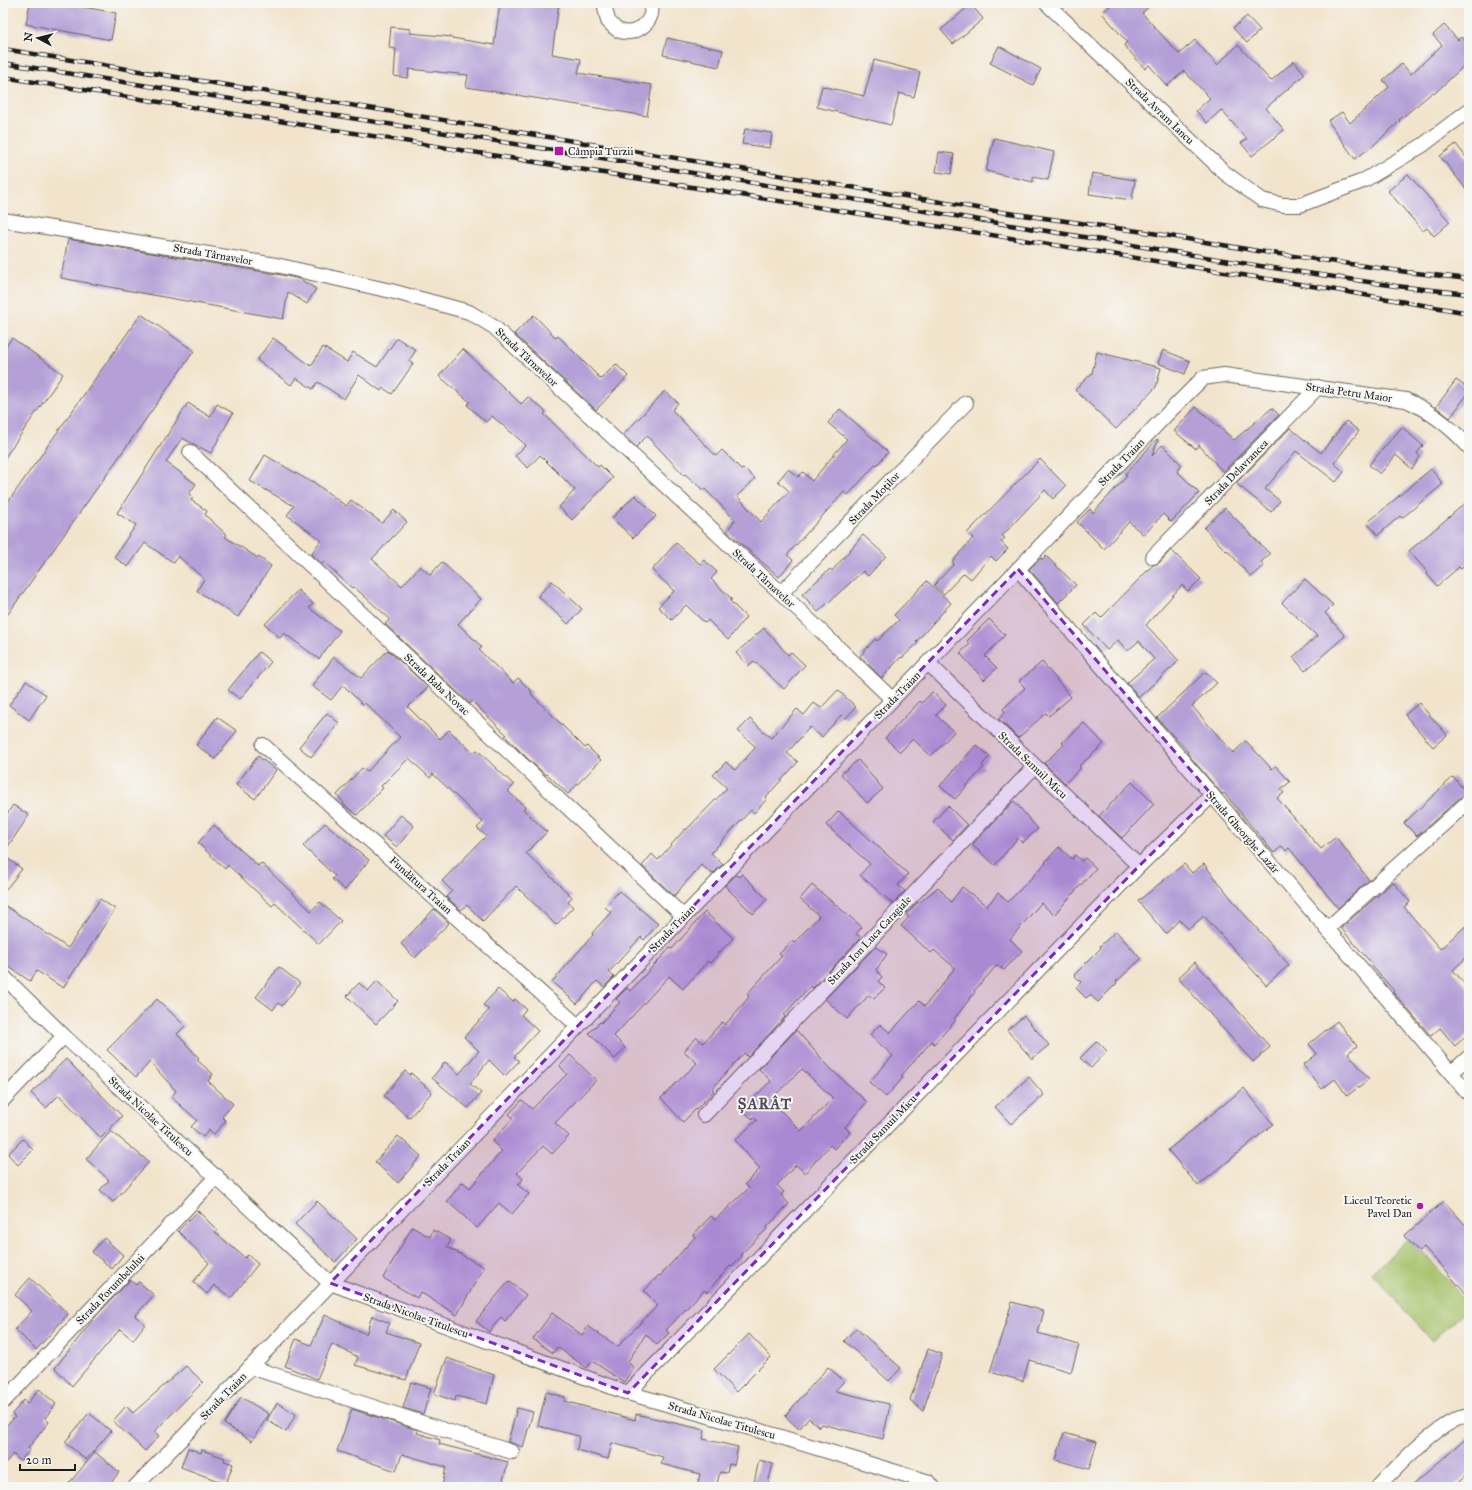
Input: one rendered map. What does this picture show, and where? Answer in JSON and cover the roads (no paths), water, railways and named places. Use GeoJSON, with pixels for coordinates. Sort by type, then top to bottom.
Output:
{"type":"FeatureCollection","features":[{"type":"Feature","properties":{"kind":"street"},"geometry":{"type":"LineString","coordinates":[[604,3],[608,21],[620,31],[635,32],[648,22],[652,8],[650,3]]}},
{"type":"Feature","properties":{"kind":"street","name":"Strada Avram Iancu"},"geometry":{"type":"LineString","coordinates":[[1046,3],[1224,173],[1262,200],[1283,205],[1300,205],[1363,181],[1423,146],[1469,110]]}},
{"type":"Feature","properties":{"kind":"street","name":"Strada Târnavelor"},"geometry":{"type":"LineString","coordinates":[[3,220],[276,265],[391,291],[469,312],[494,327],[781,593],[892,700]]}},
{"type":"Feature","properties":{"kind":"street","name":"Strada Petru Maior"},"geometry":{"type":"LineString","coordinates":[[1213,377],[1224,375],[1406,400],[1439,418],[1469,447]]}},
{"type":"Feature","properties":{"kind":"street","name":"Strada Traian"},"geometry":{"type":"LineString","coordinates":[[135,1487],[683,916],[1193,388],[1203,378],[1213,377]]}},
{"type":"Feature","properties":{"kind":"street","name":"Strada Delavrancea"},"geometry":{"type":"LineString","coordinates":[[1153,557],[1318,387]]}},
{"type":"Feature","properties":{"kind":"street","name":"Strada Moților"},"geometry":{"type":"LineString","coordinates":[[781,593],[966,403]]}},
{"type":"Feature","properties":{"kind":"street","name":"Strada Baba Novac"},"geometry":{"type":"LineString","coordinates":[[190,452],[683,916]]}},
{"type":"Feature","properties":{"kind":"street","name":"Strada Gheorghe Lazăr"},"geometry":{"type":"LineString","coordinates":[[1018,570],[1469,1094]]}},
{"type":"Feature","properties":{"kind":"street","name":"Strada Samuil Micu"},"geometry":{"type":"LineString","coordinates":[[928,663],[1139,866]]}},
{"type":"Feature","properties":{"kind":"street","name":"Fundătura Traian"},"geometry":{"type":"LineString","coordinates":[[263,745],[578,1026]]}},
{"type":"Feature","properties":{"kind":"street","name":"Strada Ion Luca Caragiale"},"geometry":{"type":"LineString","coordinates":[[704,1115],[1035,766]]}},
{"type":"Feature","properties":{"kind":"street","name":"Strada Samuil Micu"},"geometry":{"type":"LineString","coordinates":[[628,1392],[1139,866],[1212,795]]}},
{"type":"Feature","properties":{"kind":"street"},"geometry":{"type":"LineString","coordinates":[[1328,929],[1469,801]]}},
{"type":"Feature","properties":{"kind":"street","name":"Strada Nicolae Titulescu"},"geometry":{"type":"LineString","coordinates":[[3,976],[64,1036],[217,1176],[330,1283],[628,1392],[754,1429],[930,1485]]}},
{"type":"Feature","properties":{"kind":"street"},"geometry":{"type":"LineString","coordinates":[[3,1100],[64,1036]]}},
{"type":"Feature","properties":{"kind":"street"},"geometry":{"type":"LineString","coordinates":[[1451,1073],[1469,1057]]}},
{"type":"Feature","properties":{"kind":"street","name":"Strada Porumbelului"},"geometry":{"type":"LineString","coordinates":[[3,1402],[217,1176]]}},
{"type":"Feature","properties":{"kind":"street"},"geometry":{"type":"LineString","coordinates":[[250,1367],[512,1452]]}},
{"type":"Feature","properties":{"kind":"street"},"geometry":{"type":"LineString","coordinates":[[1378,1487],[1434,1433],[1462,1416],[1469,1415]]}},
{"type":"Feature","properties":{"kind":"railway"},"geometry":{"type":"LineString","coordinates":[[3,49],[1001,212],[1152,233],[1258,251],[1407,272],[1469,279]]}},
{"type":"Feature","properties":{"kind":"railway"},"geometry":{"type":"LineString","coordinates":[[3,63],[559,151],[1260,266],[1396,286],[1469,294]]}},
{"type":"Feature","properties":{"kind":"railway"},"geometry":{"type":"LineString","coordinates":[[3,77],[1324,288],[1469,313]]}},
{"type":"Feature","properties":{"kind":"place","name":"Câmpia Turzii"},"geometry":{"type":"Point","coordinates":[559,151]}},
{"type":"Feature","properties":{"kind":"place","name":"Liceul Teoretic Pavel Dan"},"geometry":{"type":"Point","coordinates":[1420,1206]}},
{"type":"Feature","properties":{"kind":"district","name":"ȘARÂT"},"geometry":{"type":"Point","coordinates":[765,1104]}}]}
